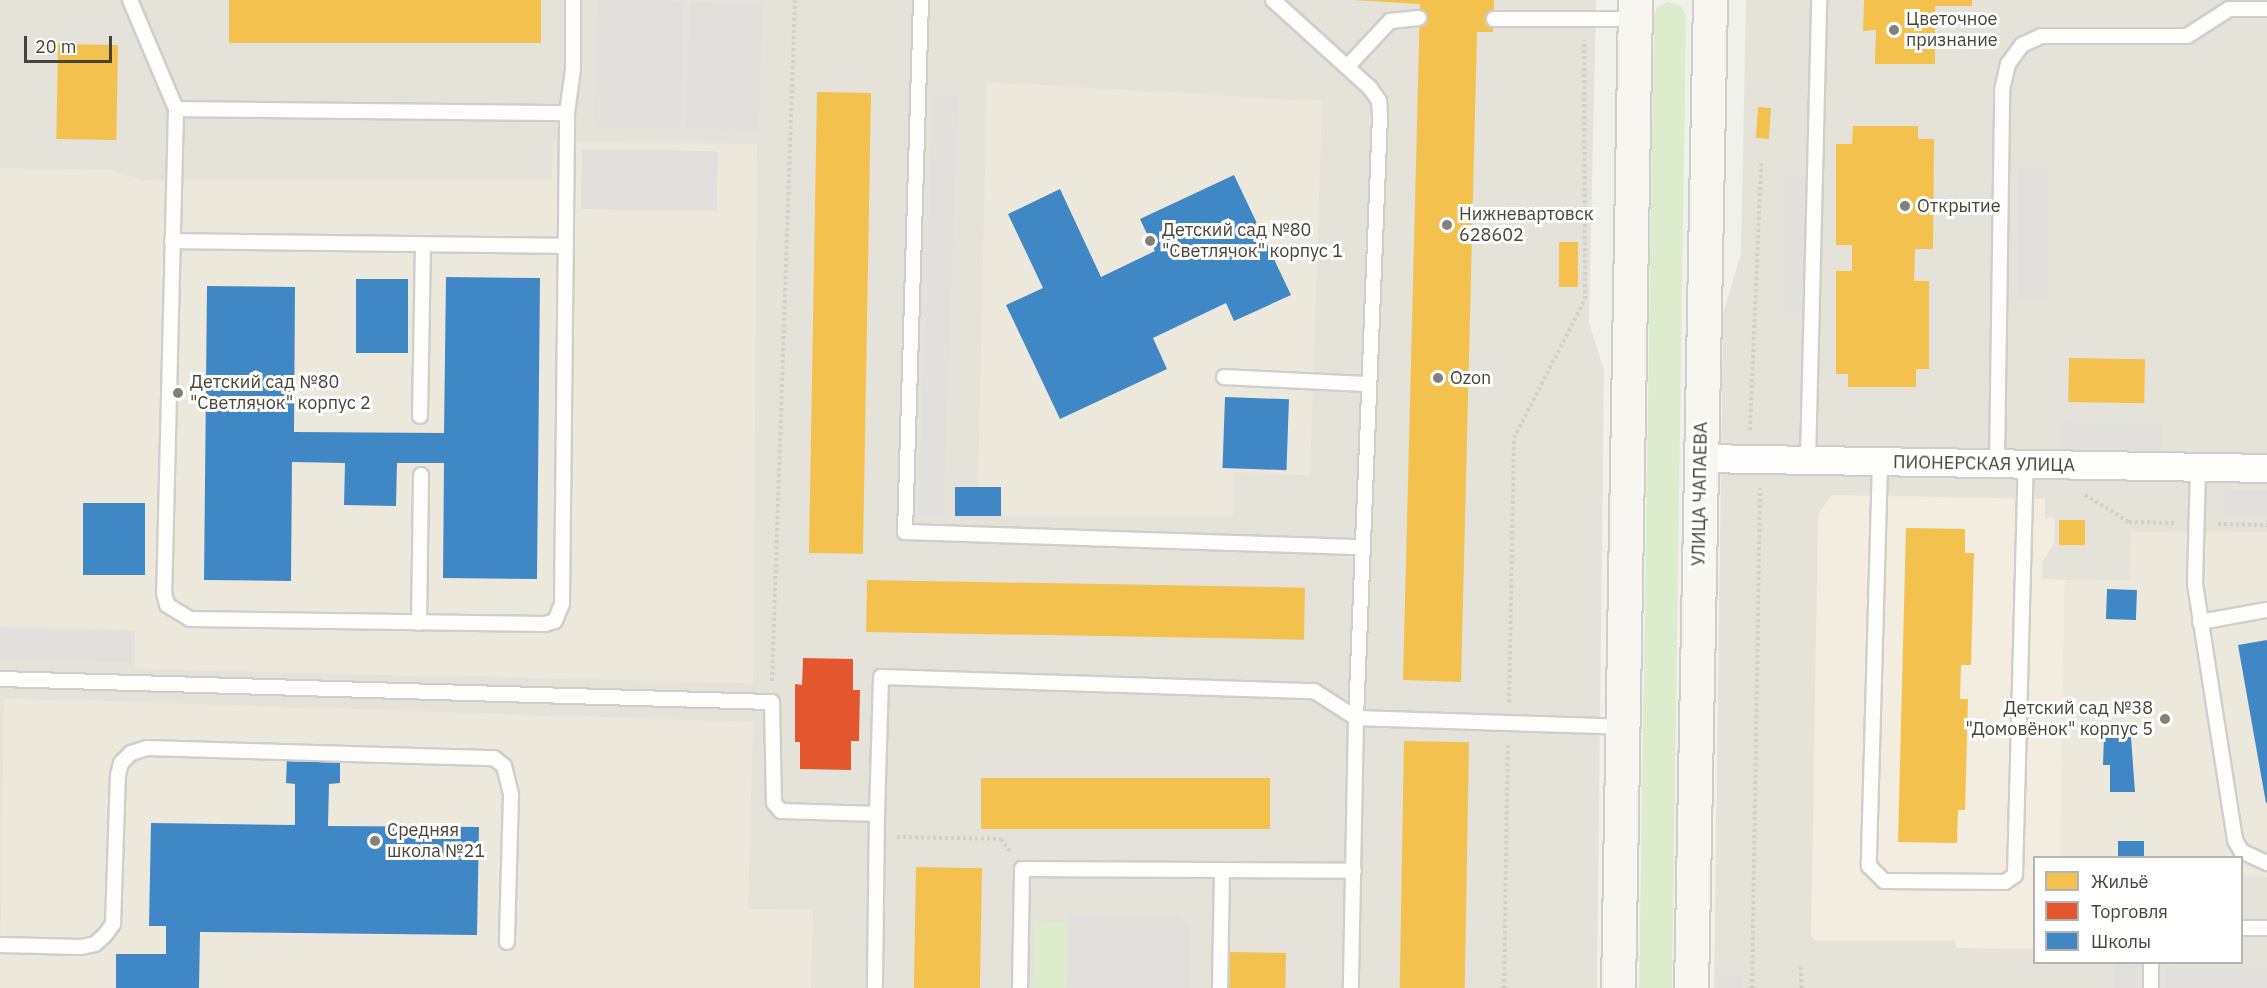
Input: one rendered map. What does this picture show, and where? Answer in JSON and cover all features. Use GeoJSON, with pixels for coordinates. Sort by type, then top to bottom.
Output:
{"type":"FeatureCollection","features":[{"type":"Feature","properties":{"kind":"main road","name":"УЛИЦА ЧАПАЕВА"},"geometry":{"type":"LineString","coordinates":[[1691,988],[1710,3]]}},
{"type":"Feature","properties":{"kind":"main road"},"geometry":{"type":"LineString","coordinates":[[1618,988],[1635,6]]}},
{"type":"Feature","properties":{"kind":"street","name":"ПИОНЕРСКАЯ УЛИЦА"},"geometry":{"type":"LineString","coordinates":[[1701,458],[2267,468]]}},
{"type":"Feature","properties":{"kind":"lane"},"geometry":{"type":"LineString","coordinates":[[130,0],[176,109],[164,592],[167,605],[190,619],[545,624],[560,614],[567,113],[573,70],[573,0]]}},
{"type":"Feature","properties":{"kind":"lane"},"geometry":{"type":"LineString","coordinates":[[921,0],[905,532],[1363,547]]}},
{"type":"Feature","properties":{"kind":"lane"},"geometry":{"type":"LineString","coordinates":[[1273,0],[1348,66],[1374,94],[1380,116],[1356,718],[1351,988]]}},
{"type":"Feature","properties":{"kind":"lane"},"geometry":{"type":"LineString","coordinates":[[1808,460],[1819,0]]}},
{"type":"Feature","properties":{"kind":"lane"},"geometry":{"type":"LineString","coordinates":[[1494,19],[1584,19],[1635,6]]}},
{"type":"Feature","properties":{"kind":"lane"},"geometry":{"type":"LineString","coordinates":[[1997,464],[2002,90],[2008,64],[2022,45],[2042,36],[2187,36],[2229,9],[2267,9]]}},
{"type":"Feature","properties":{"kind":"lane"},"geometry":{"type":"LineString","coordinates":[[1348,66],[1390,21],[1419,18]]}},
{"type":"Feature","properties":{"kind":"lane"},"geometry":{"type":"LineString","coordinates":[[176,109],[567,113]]}},
{"type":"Feature","properties":{"kind":"lane"},"geometry":{"type":"LineString","coordinates":[[172,241],[566,246]]}},
{"type":"Feature","properties":{"kind":"lane"},"geometry":{"type":"LineString","coordinates":[[420,416],[423,244]]}},
{"type":"Feature","properties":{"kind":"lane"},"geometry":{"type":"LineString","coordinates":[[1224,378],[1369,384]]}},
{"type":"Feature","properties":{"kind":"lane"},"geometry":{"type":"LineString","coordinates":[[1880,462],[1869,866],[1878,878],[1895,881],[2005,882],[2015,874],[2026,465]]}},
{"type":"Feature","properties":{"kind":"lane"},"geometry":{"type":"LineString","coordinates":[[2198,468],[2195,564],[2200,622],[2235,840],[2241,851],[2267,863]]}},
{"type":"Feature","properties":{"kind":"lane"},"geometry":{"type":"LineString","coordinates":[[419,623],[421,475]]}},
{"type":"Feature","properties":{"kind":"lane"},"geometry":{"type":"LineString","coordinates":[[2200,622],[2267,610]]}},
{"type":"Feature","properties":{"kind":"lane"},"geometry":{"type":"LineString","coordinates":[[875,988],[881,677],[1314,690],[1356,718],[1622,727]]}},
{"type":"Feature","properties":{"kind":"lane"},"geometry":{"type":"LineString","coordinates":[[0,679],[772,702],[774,803],[781,811],[877,814]]}},
{"type":"Feature","properties":{"kind":"lane"},"geometry":{"type":"LineString","coordinates":[[0,945],[81,947],[95,944],[105,935],[113,924],[118,775],[121,764],[131,753],[147,747],[494,758],[504,766],[511,795],[507,942]]}},
{"type":"Feature","properties":{"kind":"lane"},"geometry":{"type":"LineString","coordinates":[[1020,988],[1022,869],[1354,871]]}},
{"type":"Feature","properties":{"kind":"lane"},"geometry":{"type":"LineString","coordinates":[[1220,988],[1222,870]]}},
{"type":"Feature","properties":{"kind":"lane"},"geometry":{"type":"LineString","coordinates":[[2243,928],[2267,928]]}},
{"type":"Feature","properties":{"kind":"lane"},"geometry":{"type":"LineString","coordinates":[[2151,964],[2151,988]]}},
{"type":"Feature","properties":{"kind":"path"},"geometry":{"type":"LineString","coordinates":[[772,702],[795,0]]}},
{"type":"Feature","properties":{"kind":"path"},"geometry":{"type":"LineString","coordinates":[[1504,988],[1514,438],[1585,299],[1584,19]]}},
{"type":"Feature","properties":{"kind":"path"},"geometry":{"type":"LineString","coordinates":[[1752,988],[1760,487],[1750,431],[1761,163]]}},
{"type":"Feature","properties":{"kind":"path"},"geometry":{"type":"LineString","coordinates":[[877,837],[1001,839],[1022,869]]}},
{"type":"Feature","properties":{"kind":"path"},"geometry":{"type":"LineString","coordinates":[[1801,965],[1801,988]]}},
{"type":"Feature","properties":{"kind":"shaded area"},"geometry":{"type":"Polygon","coordinates":[[[0,0],[1596,0],[1589,323],[1604,370],[1597,988],[0,988],[0,0]]]}},
{"type":"Feature","properties":{"kind":"shaded area"},"geometry":{"type":"Polygon","coordinates":[[[597,0],[683,2],[681,128],[595,127],[597,0]]]}},
{"type":"Feature","properties":{"kind":"shaded area"},"geometry":{"type":"Polygon","coordinates":[[[1746,0],[2267,0],[2267,988],[1714,988],[1723,313],[1741,254],[1746,0]]]}},
{"type":"Feature","properties":{"kind":"shaded area"},"geometry":{"type":"Polygon","coordinates":[[[690,2],[763,5],[759,130],[686,128],[690,2]]]}},
{"type":"Feature","properties":{"kind":"shaded area","name":"Детский сад №80 \"Светлячок\" корпус 1"},"geometry":{"type":"Polygon","coordinates":[[[987,82],[1322,101],[1310,475],[1234,472],[1233,516],[1001,516],[1001,487],[978,487],[987,82]]]}},
{"type":"Feature","properties":{"kind":"shaded area"},"geometry":{"type":"Polygon","coordinates":[[[933,94],[958,95],[943,518],[918,517],[933,94]]]}},
{"type":"Feature","properties":{"kind":"shaded area"},"geometry":{"type":"Polygon","coordinates":[[[553,142],[757,144],[753,683],[135,669],[135,630],[0,626],[0,168],[112,170],[145,181],[552,181],[553,142]]]}},
{"type":"Feature","properties":{"kind":"shaded area"},"geometry":{"type":"Polygon","coordinates":[[[582,149],[718,151],[717,211],[581,209],[582,149]]]}},
{"type":"Feature","properties":{"kind":"shaded area"},"geometry":{"type":"Polygon","coordinates":[[[2017,167],[2048,167],[2048,301],[2017,301],[2017,167]]]}},
{"type":"Feature","properties":{"kind":"shaded area"},"geometry":{"type":"Polygon","coordinates":[[[1784,177],[1804,177],[1804,311],[1784,311],[1784,177]]]}},
{"type":"Feature","properties":{"kind":"shaded area"},"geometry":{"type":"Polygon","coordinates":[[[2060,422],[2163,424],[2162,453],[2059,451],[2060,422]]]}},
{"type":"Feature","properties":{"kind":"shaded area"},"geometry":{"type":"Polygon","coordinates":[[[2224,489],[2267,490],[2267,515],[2224,514],[2224,489]]]}},
{"type":"Feature","properties":{"kind":"shaded area"},"geometry":{"type":"Polygon","coordinates":[[[1832,495],[2045,499],[2045,518],[2055,518],[2054,544],[2043,561],[2042,579],[2065,580],[2060,856],[2033,856],[2033,949],[1956,948],[1955,941],[1817,941],[1811,936],[1818,514],[1832,495]]]}},
{"type":"Feature","properties":{"kind":"shaded area","name":"Детский сад №38 \"Домовёнок\" корпус 5"},"geometry":{"type":"Polygon","coordinates":[[[2131,531],[2267,533],[2267,877],[2243,877],[2243,856],[2060,856],[2065,580],[2130,581],[2131,531]]]}},
{"type":"Feature","properties":{"kind":"shaded area"},"geometry":{"type":"Polygon","coordinates":[[[0,628],[132,633],[131,663],[0,658],[0,628]]]}},
{"type":"Feature","properties":{"kind":"shaded area","name":"Средняя школа №21"},"geometry":{"type":"Polygon","coordinates":[[[4,698],[753,722],[748,909],[813,910],[811,988],[0,988],[4,698]]]}},
{"type":"Feature","properties":{"kind":"shaded area"},"geometry":{"type":"Polygon","coordinates":[[[1179,915],[1191,926],[1191,988],[1068,988],[1069,916],[1179,915]]]}},
{"type":"Feature","properties":{"kind":"shaded area"},"geometry":{"type":"Polygon","coordinates":[[[2114,964],[2136,964],[2136,988],[2114,988],[2114,964]]]}},
{"type":"Feature","properties":{"kind":"shaded area"},"geometry":{"type":"Polygon","coordinates":[[[2166,969],[2267,969],[2267,988],[2166,988],[2166,969]]]}},
{"type":"Feature","properties":{"kind":"shaded area"},"geometry":{"type":"Polygon","coordinates":[[[1718,975],[1743,975],[1743,988],[1718,988],[1718,975]]]}},
{"type":"Feature","properties":{"kind":"green space"},"geometry":{"type":"Polygon","coordinates":[[[1667,2],[1681,6],[1686,16],[1672,988],[1639,988],[1654,18],[1657,7],[1667,2]]]}},
{"type":"Feature","properties":{"kind":"green space"},"geometry":{"type":"Polygon","coordinates":[[[1035,921],[1068,922],[1066,988],[1033,988],[1035,921]]]}},
{"type":"Feature","properties":{"kind":"building: Жильё"},"geometry":{"type":"Polygon","coordinates":[[[229,0],[541,0],[541,43],[229,43],[229,0]]]}},
{"type":"Feature","properties":{"kind":"building: Жильё"},"geometry":{"type":"Polygon","coordinates":[[[1352,0],[1494,0],[1493,32],[1477,32],[1461,682],[1403,680],[1420,4],[1352,0]]]}},
{"type":"Feature","properties":{"kind":"building: Жильё"},"geometry":{"type":"Polygon","coordinates":[[[1864,0],[1972,0],[1972,6],[1935,6],[1935,64],[1875,64],[1876,30],[1863,31],[1864,0]]]}},
{"type":"Feature","properties":{"kind":"building: Жильё"},"geometry":{"type":"Polygon","coordinates":[[[58,44],[118,45],[116,140],[56,139],[58,44]]]}},
{"type":"Feature","properties":{"kind":"building: Жильё"},"geometry":{"type":"Polygon","coordinates":[[[817,92],[871,93],[863,554],[809,553],[817,92]]]}},
{"type":"Feature","properties":{"kind":"building: Жильё"},"geometry":{"type":"Polygon","coordinates":[[[1758,107],[1771,108],[1769,139],[1756,138],[1758,107]]]}},
{"type":"Feature","properties":{"kind":"building: Жильё"},"geometry":{"type":"Polygon","coordinates":[[[1853,126],[1918,126],[1918,139],[1934,139],[1933,249],[1915,249],[1914,281],[1929,281],[1929,369],[1916,369],[1916,387],[1848,387],[1848,374],[1836,374],[1836,271],[1852,271],[1852,245],[1836,245],[1836,144],[1852,144],[1853,126]]]}},
{"type":"Feature","properties":{"kind":"building: Жильё"},"geometry":{"type":"Polygon","coordinates":[[[1559,242],[1578,242],[1578,287],[1559,287],[1559,242]]]}},
{"type":"Feature","properties":{"kind":"building: Жильё"},"geometry":{"type":"Polygon","coordinates":[[[2069,358],[2145,359],[2144,403],[2068,402],[2069,358]]]}},
{"type":"Feature","properties":{"kind":"building: Жильё"},"geometry":{"type":"Polygon","coordinates":[[[2059,520],[2085,520],[2085,545],[2059,545],[2059,520]]]}},
{"type":"Feature","properties":{"kind":"building: Жильё"},"geometry":{"type":"Polygon","coordinates":[[[1906,528],[1965,529],[1965,553],[1974,553],[1971,665],[1961,665],[1960,699],[1968,699],[1965,810],[1958,810],[1957,843],[1898,842],[1906,528]]]}},
{"type":"Feature","properties":{"kind":"building: Жильё"},"geometry":{"type":"Polygon","coordinates":[[[867,580],[1305,588],[1304,640],[866,632],[867,580]]]}},
{"type":"Feature","properties":{"kind":"building: Жильё"},"geometry":{"type":"Polygon","coordinates":[[[1404,741],[1469,742],[1465,988],[1400,988],[1404,741]]]}},
{"type":"Feature","properties":{"kind":"building: Жильё"},"geometry":{"type":"Polygon","coordinates":[[[981,778],[1270,778],[1270,829],[981,829],[981,778]]]}},
{"type":"Feature","properties":{"kind":"building: Жильё"},"geometry":{"type":"Polygon","coordinates":[[[916,867],[982,868],[980,988],[914,988],[916,867]]]}},
{"type":"Feature","properties":{"kind":"building: Жильё"},"geometry":{"type":"Polygon","coordinates":[[[1230,952],[1286,953],[1285,988],[1229,988],[1230,952]]]}},
{"type":"Feature","properties":{"kind":"building: Торговля"},"geometry":{"type":"Polygon","coordinates":[[[803,658],[853,659],[853,690],[860,690],[859,741],[851,741],[851,770],[800,769],[800,742],[795,742],[795,684],[802,685],[803,658]]]}},
{"type":"Feature","properties":{"kind":"building: Школы"},"geometry":{"type":"Polygon","coordinates":[[[1234,175],[1291,295],[1234,321],[1226,303],[1153,338],[1167,369],[1060,419],[1006,305],[1043,288],[1008,214],[1060,189],[1101,277],[1155,251],[1140,219],[1234,175]]]}},
{"type":"Feature","properties":{"kind":"building: Школы"},"geometry":{"type":"Polygon","coordinates":[[[446,277],[540,278],[537,579],[443,578],[444,463],[397,463],[396,506],[344,505],[345,463],[292,462],[291,581],[204,580],[207,286],[295,287],[294,432],[444,433],[446,277]]]}},
{"type":"Feature","properties":{"kind":"building: Школы"},"geometry":{"type":"Polygon","coordinates":[[[356,279],[408,279],[408,353],[356,353],[356,279]]]}},
{"type":"Feature","properties":{"kind":"building: Школы"},"geometry":{"type":"Polygon","coordinates":[[[1225,397],[1289,399],[1286,470],[1223,468],[1225,397]]]}},
{"type":"Feature","properties":{"kind":"building: Школы"},"geometry":{"type":"Polygon","coordinates":[[[955,487],[1001,487],[1001,516],[955,516],[955,487]]]}},
{"type":"Feature","properties":{"kind":"building: Школы"},"geometry":{"type":"Polygon","coordinates":[[[83,503],[145,503],[145,575],[83,575],[83,503]]]}},
{"type":"Feature","properties":{"kind":"building: Школы"},"geometry":{"type":"Polygon","coordinates":[[[2107,589],[2137,590],[2136,620],[2106,619],[2107,589]]]}},
{"type":"Feature","properties":{"kind":"building: Школы"},"geometry":{"type":"Polygon","coordinates":[[[2267,640],[2267,803],[2266,803],[2238,645],[2267,640]]]}},
{"type":"Feature","properties":{"kind":"building: Школы"},"geometry":{"type":"Polygon","coordinates":[[[2104,736],[2131,737],[2135,792],[2110,792],[2110,765],[2103,765],[2104,736]]]}},
{"type":"Feature","properties":{"kind":"building: Школы"},"geometry":{"type":"Polygon","coordinates":[[[287,756],[340,757],[340,783],[329,784],[328,826],[479,827],[477,935],[200,932],[199,988],[116,988],[116,954],[166,954],[166,926],[149,926],[151,823],[295,825],[295,784],[286,783],[287,756]]]}},
{"type":"Feature","properties":{"kind":"building: Школы"},"geometry":{"type":"Polygon","coordinates":[[[2118,841],[2144,841],[2144,856],[2118,856],[2118,841]]]}},
{"type":"Feature","properties":{"kind":"place","name":"Цветочное признание"},"geometry":{"type":"Point","coordinates":[1894,30]}},
{"type":"Feature","properties":{"kind":"place","name":"Открытие"},"geometry":{"type":"Point","coordinates":[1905,206]}},
{"type":"Feature","properties":{"kind":"place","name":"Нижневартовск 628602"},"geometry":{"type":"Point","coordinates":[1447,225]}},
{"type":"Feature","properties":{"kind":"place","name":"Детский сад №80 \"Светлячок\" корпус 1"},"geometry":{"type":"Point","coordinates":[1150,241]}},
{"type":"Feature","properties":{"kind":"place","name":"Ozon"},"geometry":{"type":"Point","coordinates":[1438,378]}},
{"type":"Feature","properties":{"kind":"place","name":"Детский сад №80 \"Светлячок\" корпус 2"},"geometry":{"type":"Point","coordinates":[178,393]}},
{"type":"Feature","properties":{"kind":"place","name":"Детский сад №38 \"Домовёнок\" корпус 5"},"geometry":{"type":"Point","coordinates":[2165,719]}},
{"type":"Feature","properties":{"kind":"place","name":"Средняя школа №21"},"geometry":{"type":"Point","coordinates":[375,841]}}]}
